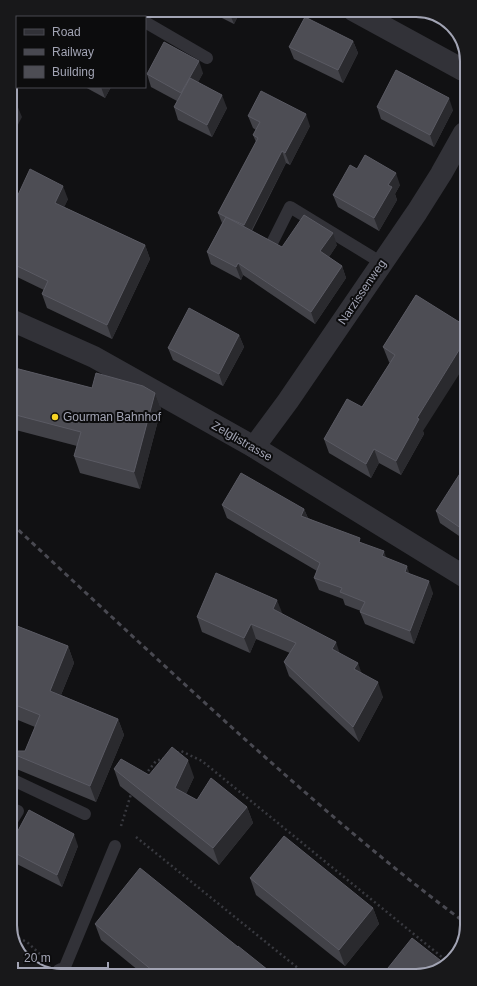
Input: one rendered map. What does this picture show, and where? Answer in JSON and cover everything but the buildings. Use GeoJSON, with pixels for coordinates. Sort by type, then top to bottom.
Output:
{"type":"FeatureCollection","features":[{"type":"Feature","properties":{"kind":"street"},"geometry":{"type":"LineString","coordinates":[[366,17],[460,68]]}},
{"type":"Feature","properties":{"kind":"street","name":"Narzissenweg"},"geometry":{"type":"LineString","coordinates":[[254,446],[288,401],[417,212],[460,140]]}},
{"type":"Feature","properties":{"kind":"street","name":"Zelglistrasse"},"geometry":{"type":"LineString","coordinates":[[17,323],[94,357],[254,446],[460,573]]}},
{"type":"Feature","properties":{"kind":"lane"},"geometry":{"type":"LineString","coordinates":[[146,23],[207,58]]}},
{"type":"Feature","properties":{"kind":"lane"},"geometry":{"type":"LineString","coordinates":[[273,241],[290,207],[382,263]]}},
{"type":"Feature","properties":{"kind":"lane"},"geometry":{"type":"LineString","coordinates":[[17,782],[85,814]]}},
{"type":"Feature","properties":{"kind":"lane"},"geometry":{"type":"LineString","coordinates":[[64,969],[115,846]]}},
{"type":"Feature","properties":{"kind":"path"},"geometry":{"type":"LineString","coordinates":[[175,754],[181,751],[202,761],[444,959]]}},
{"type":"Feature","properties":{"kind":"path"},"geometry":{"type":"LineString","coordinates":[[141,780],[156,761],[169,756]]}},
{"type":"Feature","properties":{"kind":"path"},"geometry":{"type":"LineString","coordinates":[[115,846],[131,792],[136,786]]}},
{"type":"Feature","properties":{"kind":"path"},"geometry":{"type":"LineString","coordinates":[[121,825],[127,830]]}},
{"type":"Feature","properties":{"kind":"path"},"geometry":{"type":"LineString","coordinates":[[133,835],[298,969]]}},
{"type":"Feature","properties":{"kind":"path"},"geometry":{"type":"LineString","coordinates":[[19,938],[27,942],[54,968]]}},
{"type":"Feature","properties":{"kind":"railway"},"geometry":{"type":"LineString","coordinates":[[17,529],[238,733],[350,831],[408,879],[460,919]]}},
{"type":"Feature","properties":{"kind":"place","name":"Gourman Bahnhof"},"geometry":{"type":"Point","coordinates":[55,417]}}]}
